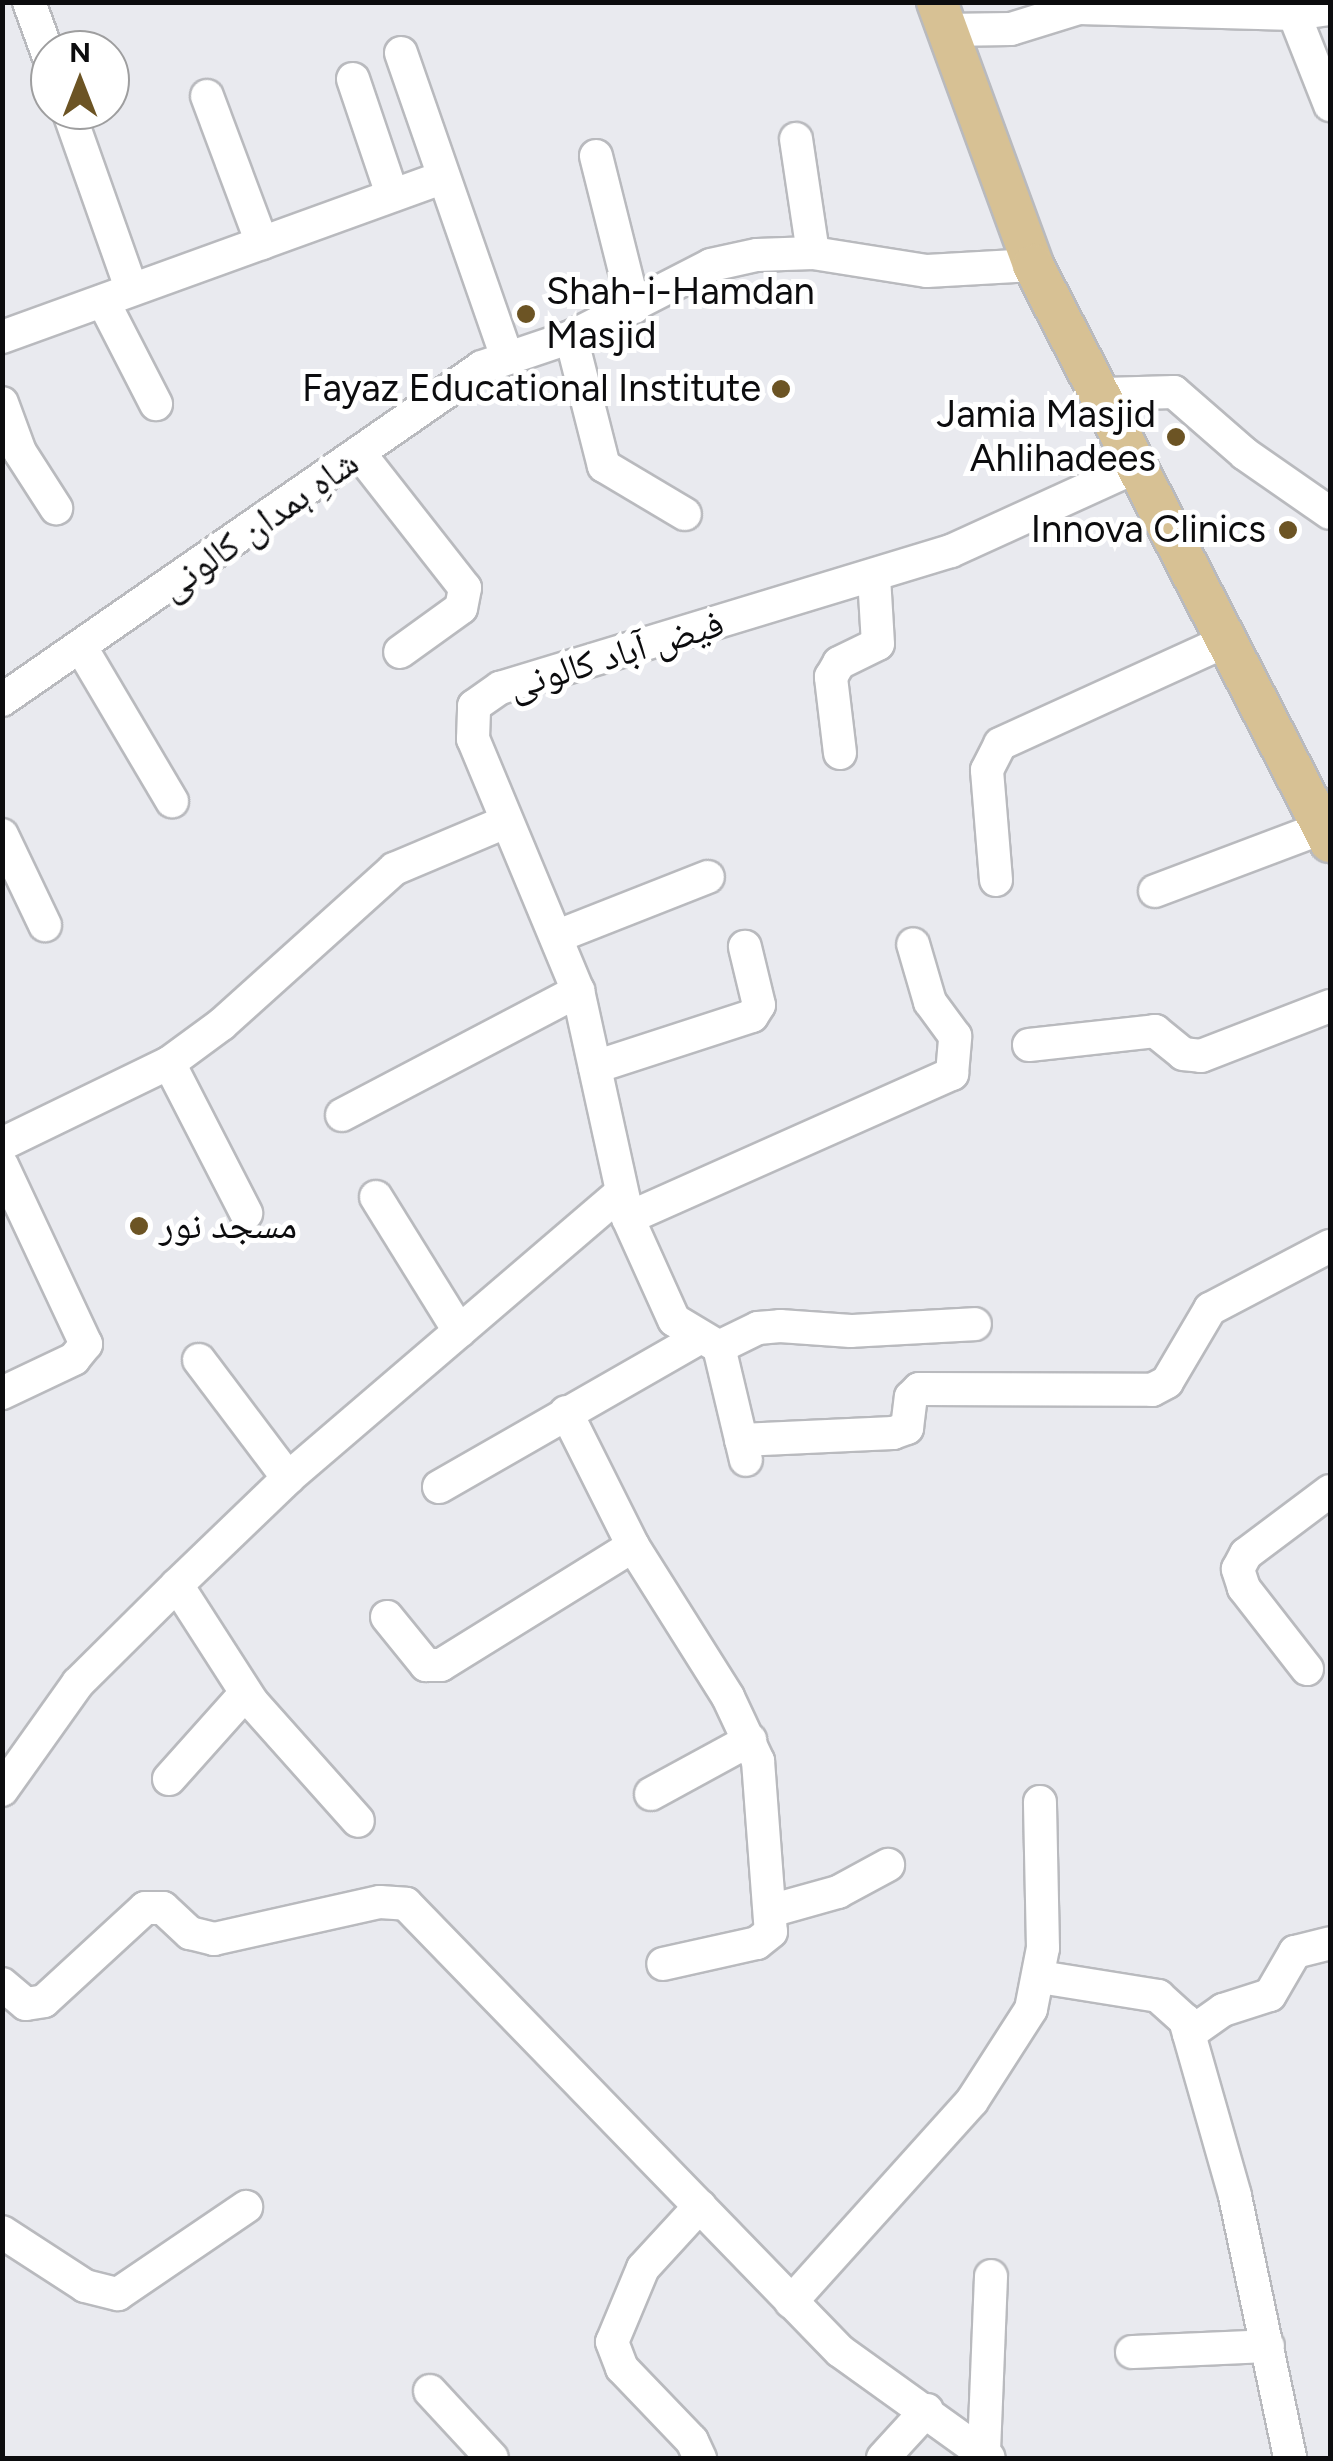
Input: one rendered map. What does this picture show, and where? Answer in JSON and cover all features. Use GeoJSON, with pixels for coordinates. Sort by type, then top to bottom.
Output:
{"type":"FeatureCollection","features":[{"type":"Feature","properties":{"kind":"main road"},"geometry":{"type":"LineString","coordinates":[[941,16],[1033,265],[1104,394],[1328,835]]}},
{"type":"Feature","properties":{"kind":"street"},"geometry":{"type":"LineString","coordinates":[[29,2],[39,30]]}},
{"type":"Feature","properties":{"kind":"street"},"geometry":{"type":"LineString","coordinates":[[941,16],[1011,29],[1079,8],[1294,14],[1330,8]]}},
{"type":"Feature","properties":{"kind":"street"},"geometry":{"type":"LineString","coordinates":[[1294,14],[1330,106]]}},
{"type":"Feature","properties":{"kind":"street"},"geometry":{"type":"LineString","coordinates":[[401,53],[441,178],[506,355]]}},
{"type":"Feature","properties":{"kind":"street"},"geometry":{"type":"LineString","coordinates":[[353,79],[392,194]]}},
{"type":"Feature","properties":{"kind":"street"},"geometry":{"type":"LineString","coordinates":[[207,96],[262,243]]}},
{"type":"Feature","properties":{"kind":"street"},"geometry":{"type":"LineString","coordinates":[[73,130],[117,294],[156,404]]}},
{"type":"Feature","properties":{"kind":"street"},"geometry":{"type":"LineString","coordinates":[[796,138],[813,253]]}},
{"type":"Feature","properties":{"kind":"street"},"geometry":{"type":"LineString","coordinates":[[596,156],[634,307]]}},
{"type":"Feature","properties":{"kind":"street"},"geometry":{"type":"LineString","coordinates":[[2,337],[441,178]]}},
{"type":"Feature","properties":{"kind":"street","name":"شاہِ ہمدان کالونی"},"geometry":{"type":"LineString","coordinates":[[2,700],[82,649],[506,355],[571,337],[711,265],[757,254],[813,253],[927,271],[1033,265]]}},
{"type":"Feature","properties":{"kind":"street"},"geometry":{"type":"LineString","coordinates":[[571,337],[604,466],[685,514]]}},
{"type":"Feature","properties":{"kind":"street"},"geometry":{"type":"LineString","coordinates":[[1104,394],[1174,392],[1245,454],[1330,513]]}},
{"type":"Feature","properties":{"kind":"street"},"geometry":{"type":"LineString","coordinates":[[2,403],[20,452],[56,508]]}},
{"type":"Feature","properties":{"kind":"street"},"geometry":{"type":"LineString","coordinates":[[360,454],[466,588],[461,608],[400,652]]}},
{"type":"Feature","properties":{"kind":"street","name":"فیض آباد کالونی"},"geometry":{"type":"LineString","coordinates":[[708,1343],[674,1320],[624,1205],[578,991],[558,936],[504,822],[470,720],[486,694],[874,577],[951,550],[1140,464]]}},
{"type":"Feature","properties":{"kind":"street"},"geometry":{"type":"LineString","coordinates":[[840,753],[831,677],[840,663],[878,644],[874,577]]}},
{"type":"Feature","properties":{"kind":"street"},"geometry":{"type":"LineString","coordinates":[[996,880],[988,770],[1000,744],[1228,640]]}},
{"type":"Feature","properties":{"kind":"street"},"geometry":{"type":"LineString","coordinates":[[82,649],[172,801]]}},
{"type":"Feature","properties":{"kind":"street"},"geometry":{"type":"LineString","coordinates":[[2,1144],[169,1062],[222,1024],[394,869],[504,822]]}},
{"type":"Feature","properties":{"kind":"street"},"geometry":{"type":"LineString","coordinates":[[2,835],[44,925]]}},
{"type":"Feature","properties":{"kind":"street"},"geometry":{"type":"LineString","coordinates":[[1155,891],[1328,835]]}},
{"type":"Feature","properties":{"kind":"street"},"geometry":{"type":"LineString","coordinates":[[558,936],[708,877]]}},
{"type":"Feature","properties":{"kind":"street"},"geometry":{"type":"LineString","coordinates":[[2,1790],[78,1684],[288,1478],[459,1331],[624,1205],[952,1074],[955,1036],[930,1002],[913,944]]}},
{"type":"Feature","properties":{"kind":"street"},"geometry":{"type":"LineString","coordinates":[[594,1067],[757,1013],[745,947]]}},
{"type":"Feature","properties":{"kind":"street"},"geometry":{"type":"LineString","coordinates":[[342,1115],[578,991]]}},
{"type":"Feature","properties":{"kind":"street"},"geometry":{"type":"LineString","coordinates":[[1029,1044],[1155,1031],[1183,1054],[1201,1056],[1330,1006]]}},
{"type":"Feature","properties":{"kind":"street"},"geometry":{"type":"LineString","coordinates":[[169,1062],[246,1213]]}},
{"type":"Feature","properties":{"kind":"street"},"geometry":{"type":"LineString","coordinates":[[2,1165],[86,1344],[74,1359],[2,1393]]}},
{"type":"Feature","properties":{"kind":"street"},"geometry":{"type":"LineString","coordinates":[[376,1197],[459,1331]]}},
{"type":"Feature","properties":{"kind":"street"},"geometry":{"type":"LineString","coordinates":[[708,1343],[744,1450],[893,1434],[910,1422],[911,1397],[918,1389],[1160,1388],[1210,1310],[1330,1246]]}},
{"type":"Feature","properties":{"kind":"street"},"geometry":{"type":"LineString","coordinates":[[439,1486],[566,1412],[708,1343],[758,1328],[974,1324]]}},
{"type":"Feature","properties":{"kind":"street"},"geometry":{"type":"LineString","coordinates":[[199,1360],[288,1478]]}},
{"type":"Feature","properties":{"kind":"street"},"geometry":{"type":"LineString","coordinates":[[566,1412],[633,1546],[750,1740],[764,1796],[770,1912],[767,1938],[663,1964]]}},
{"type":"Feature","properties":{"kind":"street"},"geometry":{"type":"LineString","coordinates":[[1307,1669],[1244,1588],[1238,1569],[1246,1554],[1330,1491]]}},
{"type":"Feature","properties":{"kind":"street"},"geometry":{"type":"LineString","coordinates":[[387,1616],[426,1665],[441,1665],[633,1546]]}},
{"type":"Feature","properties":{"kind":"street"},"geometry":{"type":"LineString","coordinates":[[177,1585],[246,1693],[358,1821]]}},
{"type":"Feature","properties":{"kind":"street"},"geometry":{"type":"LineString","coordinates":[[169,1779],[246,1693]]}},
{"type":"Feature","properties":{"kind":"street"},"geometry":{"type":"LineString","coordinates":[[650,1794],[750,1740]]}},
{"type":"Feature","properties":{"kind":"street"},"geometry":{"type":"LineString","coordinates":[[791,2302],[972,2101],[1032,2009],[1040,1977],[1040,1802]]}},
{"type":"Feature","properties":{"kind":"street"},"geometry":{"type":"LineString","coordinates":[[770,1912],[838,1892],[888,1865]]}},
{"type":"Feature","properties":{"kind":"street"},"geometry":{"type":"LineString","coordinates":[[2,1984],[26,2004],[44,2002],[145,1908],[162,1908],[190,1933],[214,1938],[396,1900],[417,1910],[840,2351],[986,2455]]}},
{"type":"Feature","properties":{"kind":"street"},"geometry":{"type":"LineString","coordinates":[[1189,2034],[1223,2010],[1270,1995],[1295,1952],[1330,1943]]}},
{"type":"Feature","properties":{"kind":"street"},"geometry":{"type":"LineString","coordinates":[[1040,1977],[1158,1996],[1176,2008],[1189,2034],[1235,2196],[1290,2458]]}},
{"type":"Feature","properties":{"kind":"street"},"geometry":{"type":"LineString","coordinates":[[700,2206],[643,2268],[612,2342],[622,2368],[692,2441],[700,2458]]}},
{"type":"Feature","properties":{"kind":"street"},"geometry":{"type":"LineString","coordinates":[[2,2232],[86,2286],[118,2294],[246,2207]]}},
{"type":"Feature","properties":{"kind":"street"},"geometry":{"type":"LineString","coordinates":[[986,2455],[991,2276]]}},
{"type":"Feature","properties":{"kind":"street"},"geometry":{"type":"LineString","coordinates":[[1132,2352],[1268,2346]]}},
{"type":"Feature","properties":{"kind":"street"},"geometry":{"type":"LineString","coordinates":[[430,2392],[492,2458]]}},
{"type":"Feature","properties":{"kind":"street"},"geometry":{"type":"LineString","coordinates":[[884,2458],[927,2410]]}},
{"type":"Feature","properties":{"kind":"place","name":"Shah-i-Hamdan Masjid"},"geometry":{"type":"Point","coordinates":[526,314]}},
{"type":"Feature","properties":{"kind":"place","name":"Fayaz Educational Institute"},"geometry":{"type":"Point","coordinates":[781,389]}},
{"type":"Feature","properties":{"kind":"place","name":"Jamia Masjid Ahlihadees"},"geometry":{"type":"Point","coordinates":[1176,437]}},
{"type":"Feature","properties":{"kind":"place","name":"Innova Clinics"},"geometry":{"type":"Point","coordinates":[1288,530]}},
{"type":"Feature","properties":{"kind":"place","name":"مسجد نور"},"geometry":{"type":"Point","coordinates":[139,1226]}}]}
